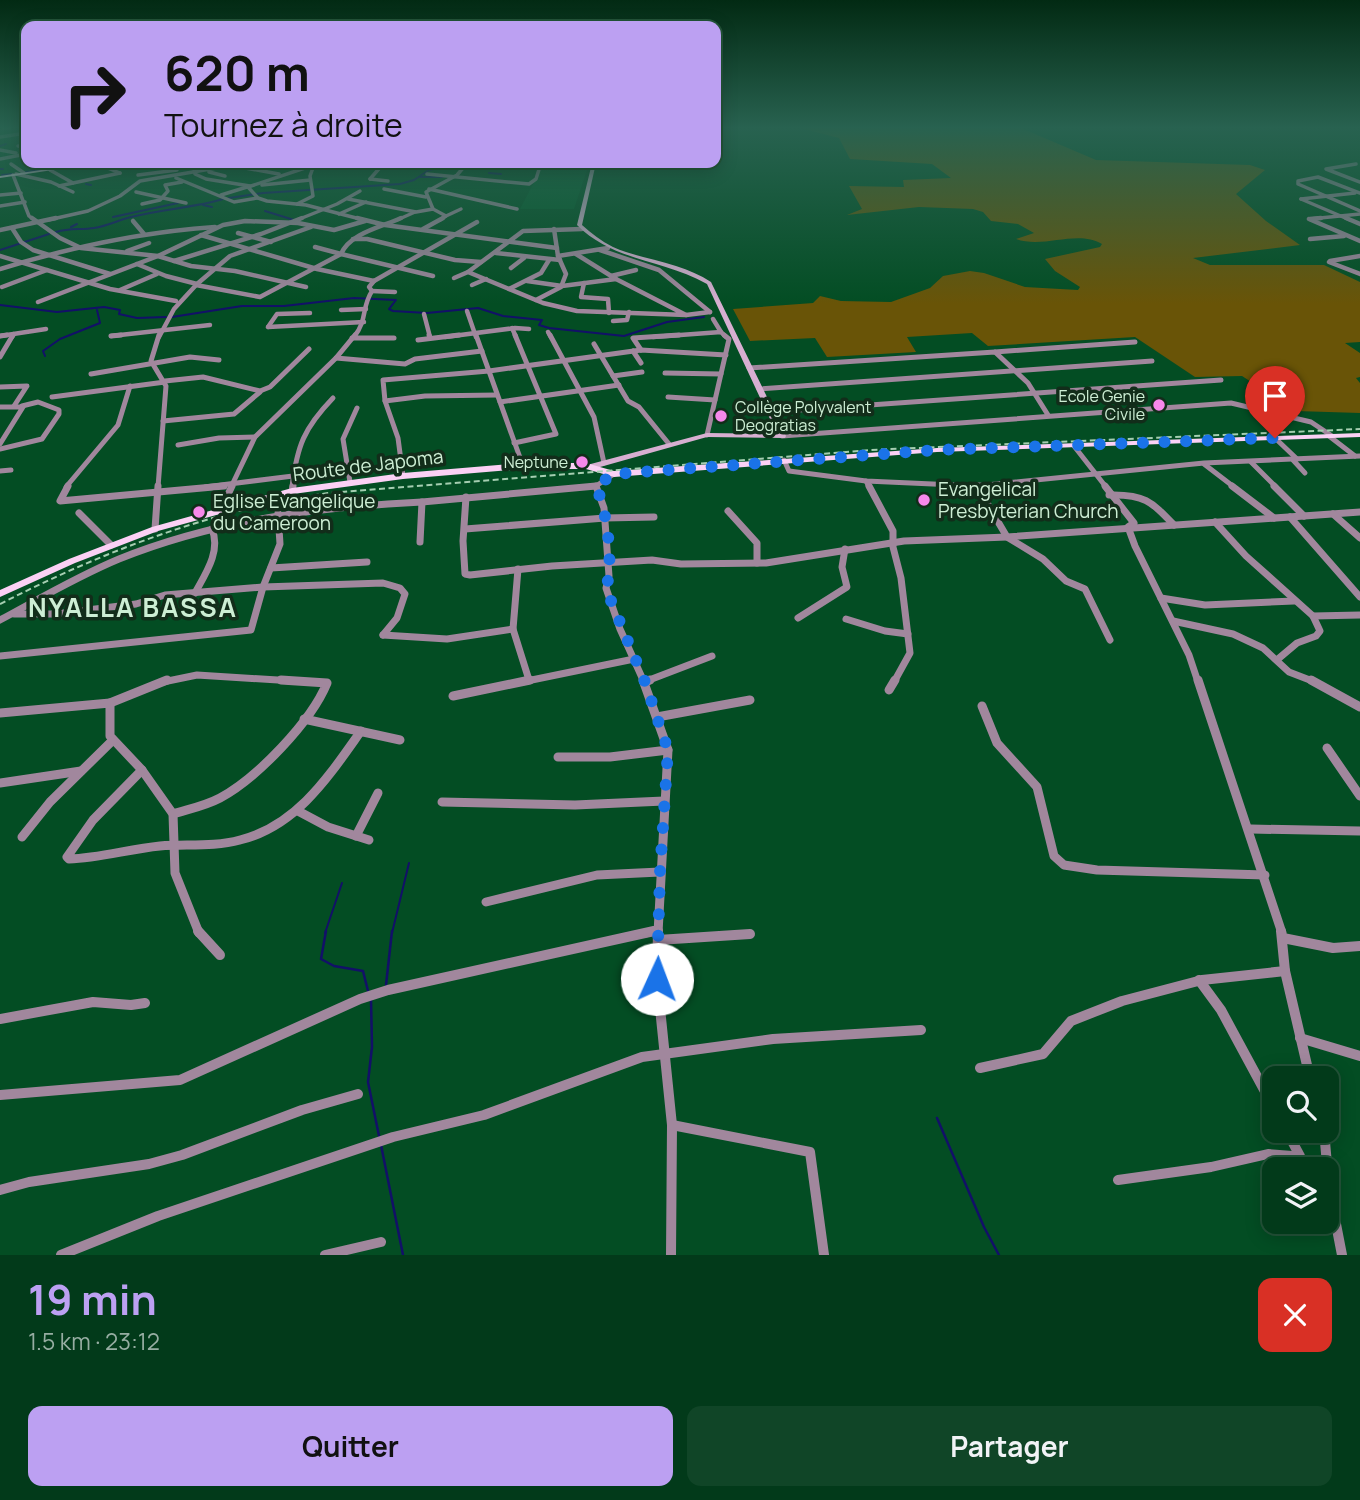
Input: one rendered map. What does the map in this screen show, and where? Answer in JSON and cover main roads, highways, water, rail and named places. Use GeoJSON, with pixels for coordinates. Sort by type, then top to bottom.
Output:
{"type":"FeatureCollection","features":[{"type":"Feature","properties":{"kind":"main road"},"geometry":{"type":"LineString","coordinates":[[587,187],[578,221],[582,229],[608,248],[675,267],[709,283],[782,436],[707,435],[590,467]]}},
{"type":"Feature","properties":{"kind":"main road","name":"Route de Japoma"},"geometry":{"type":"LineString","coordinates":[[0,594],[111,545],[155,529],[292,491],[349,482],[523,466],[590,467],[614,474],[784,460],[1360,435]]}},
{"type":"Feature","properties":{"kind":"waterway"},"geometry":{"type":"LineString","coordinates":[[229,198],[361,187]]}},
{"type":"Feature","properties":{"kind":"waterway"},"geometry":{"type":"LineString","coordinates":[[56,232],[89,229],[143,214],[223,199]]}},
{"type":"Feature","properties":{"kind":"waterway"},"geometry":{"type":"LineString","coordinates":[[113,217],[178,203]]}},
{"type":"Feature","properties":{"kind":"waterway"},"geometry":{"type":"LineString","coordinates":[[203,205],[212,207]]}},
{"type":"Feature","properties":{"kind":"waterway"},"geometry":{"type":"LineString","coordinates":[[265,211],[294,220]]}},
{"type":"Feature","properties":{"kind":"waterway"},"geometry":{"type":"LineString","coordinates":[[71,227],[77,224]]}},
{"type":"Feature","properties":{"kind":"waterway"},"geometry":{"type":"LineString","coordinates":[[0,250],[49,234]]}},
{"type":"Feature","properties":{"kind":"waterway"},"geometry":{"type":"LineString","coordinates":[[172,317],[242,306],[284,306],[354,298],[396,300],[389,309],[393,311],[427,313],[478,308],[503,316],[542,320],[539,325],[549,328],[624,336],[667,322],[704,317]]}},
{"type":"Feature","properties":{"kind":"waterway"},"geometry":{"type":"LineString","coordinates":[[0,305],[57,312],[104,307],[120,310],[119,314],[137,318],[166,317]]}},
{"type":"Feature","properties":{"kind":"waterway"},"geometry":{"type":"LineString","coordinates":[[45,356],[43,351],[60,339],[100,323],[97,310]]}},
{"type":"Feature","properties":{"kind":"waterway"},"geometry":{"type":"LineString","coordinates":[[392,933],[409,863]]}},
{"type":"Feature","properties":{"kind":"waterway"},"geometry":{"type":"LineString","coordinates":[[325,933],[342,883]]}},
{"type":"Feature","properties":{"kind":"waterway"},"geometry":{"type":"LineString","coordinates":[[326,931],[321,959],[334,966],[363,971],[368,991]]}},
{"type":"Feature","properties":{"kind":"waterway"},"geometry":{"type":"LineString","coordinates":[[386,985],[392,931]]}},
{"type":"Feature","properties":{"kind":"waterway"},"geometry":{"type":"LineString","coordinates":[[371,999],[372,1047],[368,1082],[379,1136]]}},
{"type":"Feature","properties":{"kind":"waterway"},"geometry":{"type":"LineString","coordinates":[[937,1118],[984,1227],[999,1255]]}},
{"type":"Feature","properties":{"kind":"waterway"},"geometry":{"type":"LineString","coordinates":[[381,1145],[403,1255]]}},
{"type":"Feature","properties":{"kind":"railway"},"geometry":{"type":"LineString","coordinates":[[0,604],[79,567],[160,535],[242,510],[328,493],[870,450],[1360,429]]}},
{"type":"Feature","properties":{"kind":"place","name":"Ecole Genie Civile"},"geometry":{"type":"Point","coordinates":[1159,405]}},
{"type":"Feature","properties":{"kind":"place","name":"Collège Polyvalent Deogratias"},"geometry":{"type":"Point","coordinates":[721,416]}},
{"type":"Feature","properties":{"kind":"place","name":"Neptune"},"geometry":{"type":"Point","coordinates":[582,462]}},
{"type":"Feature","properties":{"kind":"place","name":"Evangelical Presbyterian Church"},"geometry":{"type":"Point","coordinates":[924,500]}},
{"type":"Feature","properties":{"kind":"place","name":"Eglise Evangelique du Cameroon"},"geometry":{"type":"Point","coordinates":[199,512]}},
{"type":"Feature","properties":{"kind":"district","name":"NYALLA BASSA"},"geometry":{"type":"Point","coordinates":[133,607]}}]}
